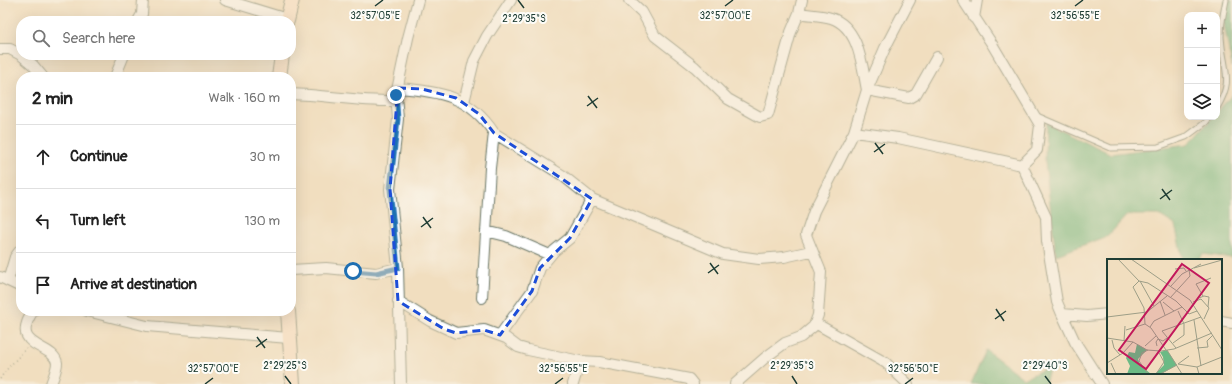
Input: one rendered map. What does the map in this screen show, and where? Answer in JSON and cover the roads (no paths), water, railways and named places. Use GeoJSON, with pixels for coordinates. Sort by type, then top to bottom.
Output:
{"type":"FeatureCollection","features":[{"type":"Feature","properties":{"kind":"main road"},"geometry":{"type":"LineString","coordinates":[[288,16],[292,0]]}},
{"type":"Feature","properties":{"kind":"main road"},"geometry":{"type":"LineString","coordinates":[[280,72],[281,60]]}},
{"type":"Feature","properties":{"kind":"main road"},"geometry":{"type":"LineString","coordinates":[[288,316],[293,384]]}},
{"type":"Feature","properties":{"kind":"street"},"geometry":{"type":"LineString","coordinates":[[141,16],[143,0]]}},
{"type":"Feature","properties":{"kind":"street"},"geometry":{"type":"LineString","coordinates":[[225,0],[275,16]]}},
{"type":"Feature","properties":{"kind":"street"},"geometry":{"type":"LineString","coordinates":[[401,384],[398,268],[390,189],[398,119],[396,102],[398,88],[408,38],[418,0]]}},
{"type":"Feature","properties":{"kind":"street"},"geometry":{"type":"LineString","coordinates":[[464,102],[474,61],[487,36],[511,0]]}},
{"type":"Feature","properties":{"kind":"street"},"geometry":{"type":"LineString","coordinates":[[630,0],[642,12],[655,36],[695,67],[728,99],[760,117],[768,115],[791,32],[799,14],[802,0]]}},
{"type":"Feature","properties":{"kind":"street"},"geometry":{"type":"LineString","coordinates":[[735,384],[766,357],[785,343],[801,337],[814,326],[818,315],[821,272],[811,251],[806,235],[814,211],[854,132],[867,90],[885,48],[910,0]]}},
{"type":"Feature","properties":{"kind":"street"},"geometry":{"type":"LineString","coordinates":[[963,0],[1037,116],[1040,125],[1037,150],[1022,165]]}},
{"type":"Feature","properties":{"kind":"street"},"geometry":{"type":"LineString","coordinates":[[974,18],[977,0]]}},
{"type":"Feature","properties":{"kind":"street"},"geometry":{"type":"LineString","coordinates":[[799,14],[830,18],[841,23],[850,32],[862,64],[867,90]]}},
{"type":"Feature","properties":{"kind":"street"},"geometry":{"type":"LineString","coordinates":[[0,49],[10,49],[16,52]]}},
{"type":"Feature","properties":{"kind":"street"},"geometry":{"type":"LineString","coordinates":[[867,90],[909,98],[916,94],[937,57]]}},
{"type":"Feature","properties":{"kind":"street"},"geometry":{"type":"LineString","coordinates":[[27,60],[39,72]]}},
{"type":"Feature","properties":{"kind":"street"},"geometry":{"type":"LineString","coordinates":[[117,72],[122,60]]}},
{"type":"Feature","properties":{"kind":"street"},"geometry":{"type":"LineString","coordinates":[[398,88],[422,90],[456,98],[464,102],[479,114],[494,133],[562,175],[592,199],[723,254],[759,259],[784,257],[811,251]]}},
{"type":"Feature","properties":{"kind":"street"},"geometry":{"type":"LineString","coordinates":[[296,94],[396,102]]}},
{"type":"Feature","properties":{"kind":"street"},"geometry":{"type":"LineString","coordinates":[[854,132],[898,138],[1022,165]]}},
{"type":"Feature","properties":{"kind":"street"},"geometry":{"type":"LineString","coordinates":[[482,298],[494,133]]}},
{"type":"Feature","properties":{"kind":"street"},"geometry":{"type":"LineString","coordinates":[[1022,165],[1028,182],[1046,217],[1047,241],[1057,302],[1075,342],[1102,384]]}},
{"type":"Feature","properties":{"kind":"street"},"geometry":{"type":"LineString","coordinates":[[500,335],[508,321],[526,301],[532,291],[540,268],[550,255],[570,238],[592,199]]}},
{"type":"Feature","properties":{"kind":"street"},"geometry":{"type":"LineString","coordinates":[[486,231],[506,236],[550,255]]}},
{"type":"Feature","properties":{"kind":"street"},"geometry":{"type":"LineString","coordinates":[[16,256],[4,279],[16,285]]}},
{"type":"Feature","properties":{"kind":"street"},"geometry":{"type":"LineString","coordinates":[[296,270],[326,268],[376,273],[398,268]]}},
{"type":"Feature","properties":{"kind":"street"},"geometry":{"type":"LineString","coordinates":[[398,301],[444,329],[456,333],[484,330],[500,335],[518,347],[528,350],[580,361],[599,362],[689,379],[693,384]]}},
{"type":"Feature","properties":{"kind":"street"},"geometry":{"type":"LineString","coordinates":[[1062,314],[1087,316],[1107,314]]}},
{"type":"Feature","properties":{"kind":"street"},"geometry":{"type":"LineString","coordinates":[[31,316],[26,329],[27,337],[35,346],[49,352],[56,359],[57,365],[51,384]]}},
{"type":"Feature","properties":{"kind":"street"},"geometry":{"type":"LineString","coordinates":[[107,316],[147,326],[289,338]]}},
{"type":"Feature","properties":{"kind":"street"},"geometry":{"type":"LineString","coordinates":[[1222,321],[1232,323]]}},
{"type":"Feature","properties":{"kind":"street"},"geometry":{"type":"LineString","coordinates":[[815,323],[886,363],[908,384]]}},
{"type":"Feature","properties":{"kind":"street"},"geometry":{"type":"LineString","coordinates":[[573,384],[580,361]]}},
{"type":"Feature","properties":{"kind":"lane"},"geometry":{"type":"LineString","coordinates":[[1220,104],[1224,99],[1230,84],[1222,47],[1221,23],[1226,0]]}},
{"type":"Feature","properties":{"kind":"lane"},"geometry":{"type":"LineString","coordinates":[[1037,116],[1112,148],[1158,147],[1186,137],[1208,120]]}}]}
